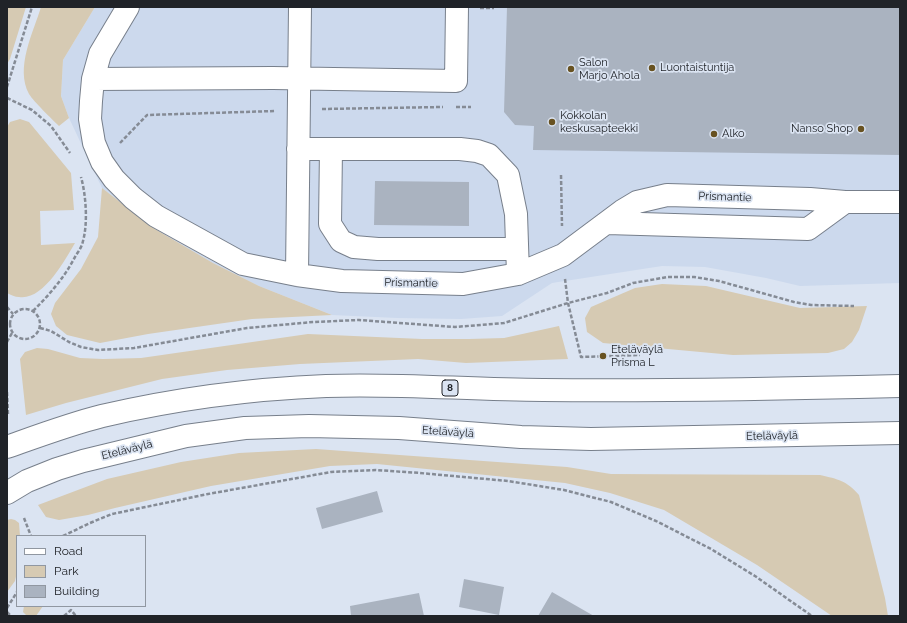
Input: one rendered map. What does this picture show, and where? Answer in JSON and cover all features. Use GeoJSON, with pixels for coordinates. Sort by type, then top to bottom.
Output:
{"type":"FeatureCollection","features":[{"type":"Feature","properties":{"kind":"main road","name":"Prismantie"},"geometry":{"type":"LineString","coordinates":[[128,7],[100,54],[93,78],[90,119],[94,143],[102,162],[114,179],[133,198],[156,216],[243,264],[297,275],[342,281],[463,284],[518,274],[563,255],[622,211],[638,202],[667,195],[810,199],[845,202],[900,202]]}},
{"type":"Feature","properties":{"kind":"main road"},"geometry":{"type":"LineString","coordinates":[[297,275],[300,7]]}},
{"type":"Feature","properties":{"kind":"main road"},"geometry":{"type":"LineString","coordinates":[[93,78],[299,78],[456,81],[457,7]]}},
{"type":"Feature","properties":{"kind":"main road"},"geometry":{"type":"LineString","coordinates":[[298,148],[460,149],[477,151],[489,155],[508,175],[516,214],[518,274]]}},
{"type":"Feature","properties":{"kind":"main road"},"geometry":{"type":"LineString","coordinates":[[331,148],[330,224],[341,241],[354,247],[378,249],[517,249]]}},
{"type":"Feature","properties":{"kind":"main road"},"geometry":{"type":"LineString","coordinates":[[607,223],[808,229],[845,202]]}},
{"type":"Feature","properties":{"kind":"main road","name":"8"},"geometry":{"type":"LineString","coordinates":[[7,447],[99,417],[156,405],[269,389],[327,386],[588,390],[770,389],[900,386]]}},
{"type":"Feature","properties":{"kind":"main road","name":"Eteläväylä"},"geometry":{"type":"LineString","coordinates":[[7,493],[28,481],[57,469],[83,461],[186,436],[245,428],[309,426],[399,428],[521,437],[591,439],[900,433]]}},
{"type":"Feature","properties":{"kind":"path"},"geometry":{"type":"LineString","coordinates":[[7,86],[32,7]]}},
{"type":"Feature","properties":{"kind":"path"},"geometry":{"type":"LineString","coordinates":[[7,98],[32,110],[51,126],[68,148],[74,159]]}},
{"type":"Feature","properties":{"kind":"path"},"geometry":{"type":"LineString","coordinates":[[455,107],[471,106]]}},
{"type":"Feature","properties":{"kind":"path"},"geometry":{"type":"LineString","coordinates":[[83,182],[147,115],[299,109],[447,107]]}},
{"type":"Feature","properties":{"kind":"path"},"geometry":{"type":"LineString","coordinates":[[33,311],[70,268],[83,242],[86,222],[84,189],[80,170]]}},
{"type":"Feature","properties":{"kind":"path"},"geometry":{"type":"LineString","coordinates":[[40,328],[51,331],[69,342],[81,347],[98,350],[114,350],[134,348],[247,328],[313,322],[359,320],[455,327],[504,323],[568,303],[607,293],[633,283],[668,277],[694,277],[726,283],[794,302],[812,305],[854,306]]}},
{"type":"Feature","properties":{"kind":"path"},"geometry":{"type":"LineString","coordinates":[[568,303],[581,357],[640,355]]}},
{"type":"Feature","properties":{"kind":"path"},"geometry":{"type":"LineString","coordinates":[[7,308],[13,314]]}},
{"type":"Feature","properties":{"kind":"path"},"geometry":{"type":"LineString","coordinates":[[22,309],[33,311],[38,317],[40,328],[35,336],[25,340],[12,334],[9,324],[13,314],[17,310],[22,309]]}},
{"type":"Feature","properties":{"kind":"path"},"geometry":{"type":"LineString","coordinates":[[7,342],[12,334]]}},
{"type":"Feature","properties":{"kind":"path"},"geometry":{"type":"LineString","coordinates":[[7,392],[8,414]]}},
{"type":"Feature","properties":{"kind":"path"},"geometry":{"type":"LineString","coordinates":[[65,535],[112,514],[216,492],[331,472],[376,470],[508,481],[564,490],[611,502],[656,521],[712,549],[755,576],[812,616]]}},
{"type":"Feature","properties":{"kind":"path"},"geometry":{"type":"LineString","coordinates":[[24,518],[31,535]]}},
{"type":"Feature","properties":{"kind":"path"},"geometry":{"type":"LineString","coordinates":[[7,608],[16,594]]}},
{"type":"Feature","properties":{"kind":"path"},"geometry":{"type":"LineString","coordinates":[[64,616],[71,610],[76,616]]}},
{"type":"Feature","properties":{"kind":"path"},"geometry":{"type":"LineString","coordinates":[[7,612],[11,616]]}},
{"type":"Feature","properties":{"kind":"shaded area"},"geometry":{"type":"Polygon","coordinates":[[[95,7],[900,7],[900,283],[800,286],[705,267],[662,266],[552,283],[502,316],[461,319],[332,315],[259,286],[213,263],[155,229],[102,188],[69,118],[61,96],[63,60],[95,7]]]}},
{"type":"Feature","properties":{"kind":"green space"},"geometry":{"type":"Polygon","coordinates":[[[7,7],[26,7],[10,59],[7,64],[7,7]]]}},
{"type":"Feature","properties":{"kind":"green space"},"geometry":{"type":"Polygon","coordinates":[[[41,7],[95,7],[63,60],[61,96],[69,118],[59,126],[31,97],[25,84],[24,73],[27,50],[41,7]]]}},
{"type":"Feature","properties":{"kind":"green space"},"geometry":{"type":"Polygon","coordinates":[[[20,119],[29,122],[71,173],[74,210],[40,211],[41,245],[75,243],[52,278],[45,286],[28,297],[19,297],[7,293],[7,127],[10,122],[20,119]]]}},
{"type":"Feature","properties":{"kind":"green space"},"geometry":{"type":"Polygon","coordinates":[[[102,188],[155,229],[213,263],[259,286],[332,315],[252,319],[148,334],[100,343],[67,335],[56,326],[51,314],[55,303],[81,269],[98,237],[102,188]]]}},
{"type":"Feature","properties":{"kind":"green space"},"geometry":{"type":"Polygon","coordinates":[[[662,284],[706,286],[800,308],[867,306],[859,330],[852,342],[844,349],[828,353],[733,355],[603,343],[587,332],[585,318],[591,307],[635,288],[662,284]]]}},
{"type":"Feature","properties":{"kind":"green space"},"geometry":{"type":"Polygon","coordinates":[[[559,326],[568,359],[466,363],[418,359],[300,364],[227,370],[162,379],[66,403],[26,415],[20,359],[25,352],[37,348],[48,349],[80,358],[141,358],[308,334],[422,339],[504,338],[559,326]]]}},
{"type":"Feature","properties":{"kind":"green space"},"geometry":{"type":"Polygon","coordinates":[[[316,449],[567,467],[611,474],[820,475],[832,478],[842,481],[855,490],[859,495],[885,598],[888,616],[832,616],[757,565],[664,510],[610,493],[565,483],[377,464],[330,466],[211,486],[88,515],[59,520],[46,517],[38,505],[107,479],[181,462],[239,453],[316,449]]]}},
{"type":"Feature","properties":{"kind":"green space"},"geometry":{"type":"Polygon","coordinates":[[[7,520],[15,520],[19,523],[20,535],[16,535],[15,581],[7,592],[7,520]]]}},
{"type":"Feature","properties":{"kind":"green space"},"geometry":{"type":"Polygon","coordinates":[[[24,607],[42,607],[36,616],[27,616],[23,612],[24,607]]]}},
{"type":"Feature","properties":{"kind":"building"},"geometry":{"type":"Polygon","coordinates":[[[507,7],[900,7],[900,155],[533,150],[534,126],[515,125],[504,112],[507,7]]]}},
{"type":"Feature","properties":{"kind":"building"},"geometry":{"type":"Polygon","coordinates":[[[375,181],[469,182],[469,226],[374,225],[375,181]]]}},
{"type":"Feature","properties":{"kind":"building"},"geometry":{"type":"Polygon","coordinates":[[[377,491],[383,512],[322,529],[316,508],[377,491]]]}},
{"type":"Feature","properties":{"kind":"building"},"geometry":{"type":"Polygon","coordinates":[[[464,579],[504,587],[499,615],[459,607],[464,579]]]}},
{"type":"Feature","properties":{"kind":"building"},"geometry":{"type":"Polygon","coordinates":[[[552,592],[594,616],[538,616],[552,592]]]}},
{"type":"Feature","properties":{"kind":"building"},"geometry":{"type":"Polygon","coordinates":[[[419,593],[424,616],[351,616],[350,606],[419,593]]]}},
{"type":"Feature","properties":{"kind":"place","name":"Luontaistuntija"},"geometry":{"type":"Point","coordinates":[652,68]}},
{"type":"Feature","properties":{"kind":"place","name":"Salon Marjo Ahola"},"geometry":{"type":"Point","coordinates":[571,69]}},
{"type":"Feature","properties":{"kind":"place","name":"Kokkolan keskusapteekki"},"geometry":{"type":"Point","coordinates":[552,122]}},
{"type":"Feature","properties":{"kind":"place","name":"Nanso Shop"},"geometry":{"type":"Point","coordinates":[861,129]}},
{"type":"Feature","properties":{"kind":"place","name":"Alko"},"geometry":{"type":"Point","coordinates":[714,134]}},
{"type":"Feature","properties":{"kind":"place","name":"Eteläväylä Prisma L"},"geometry":{"type":"Point","coordinates":[603,356]}}]}
